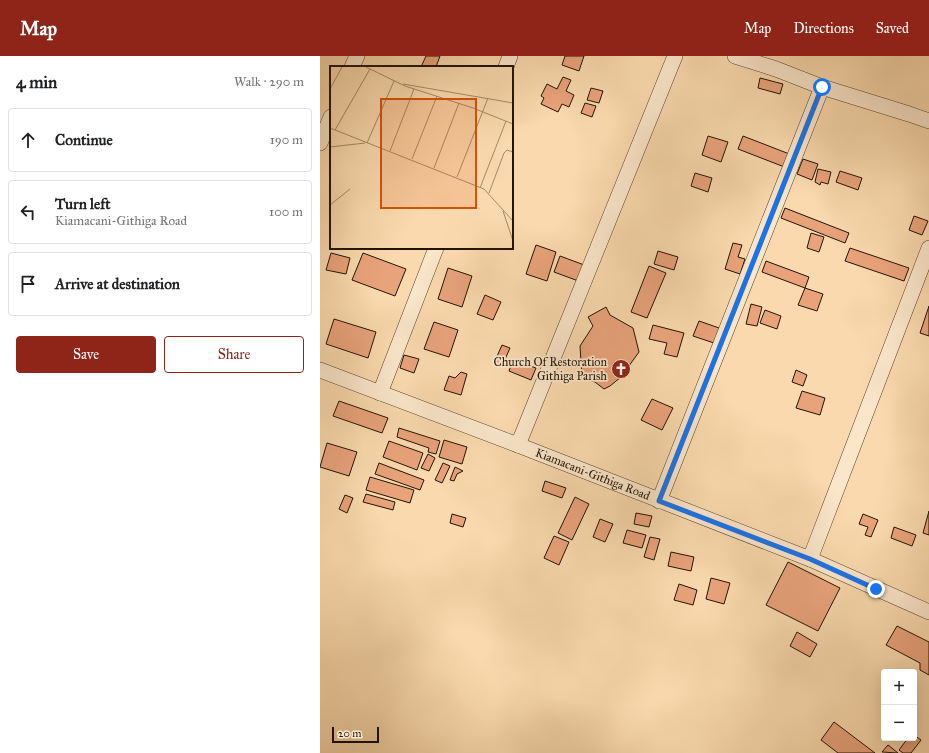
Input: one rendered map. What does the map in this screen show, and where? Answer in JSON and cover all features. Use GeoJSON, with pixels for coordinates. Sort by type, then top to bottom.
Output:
{"type":"FeatureCollection","features":[{"type":"Feature","properties":{"kind":"street"},"geometry":{"type":"LineString","coordinates":[[352,66],[357,56]]}},
{"type":"Feature","properties":{"kind":"street"},"geometry":{"type":"LineString","coordinates":[[506,66],[510,56]]}},
{"type":"Feature","properties":{"kind":"street"},"geometry":{"type":"LineString","coordinates":[[518,445],[675,56]]}},
{"type":"Feature","properties":{"kind":"street"},"geometry":{"type":"LineString","coordinates":[[735,56],[776,69],[822,87],[929,121]]}},
{"type":"Feature","properties":{"kind":"street"},"geometry":{"type":"LineString","coordinates":[[659,501],[822,87]]}},
{"type":"Feature","properties":{"kind":"street"},"geometry":{"type":"LineString","coordinates":[[320,143],[330,119]]}},
{"type":"Feature","properties":{"kind":"street"},"geometry":{"type":"LineString","coordinates":[[810,559],[929,248]]}},
{"type":"Feature","properties":{"kind":"street"},"geometry":{"type":"LineString","coordinates":[[380,393],[436,249]]}},
{"type":"Feature","properties":{"kind":"street","name":"Kiamacani-Githiga Road"},"geometry":{"type":"LineString","coordinates":[[320,370],[518,445],[810,559],[929,612]]}},
{"type":"Feature","properties":{"kind":"building"},"geometry":{"type":"Polygon","coordinates":[[[426,56],[440,56],[436,66],[421,66],[426,56]]]}},
{"type":"Feature","properties":{"kind":"building"},"geometry":{"type":"Polygon","coordinates":[[[565,56],[584,56],[579,71],[562,65],[565,56]]]}},
{"type":"Feature","properties":{"kind":"building"},"geometry":{"type":"Polygon","coordinates":[[[563,77],[571,80],[566,91],[574,95],[569,107],[562,104],[558,112],[541,104],[544,98],[541,96],[547,84],[557,89],[563,77]]]}},
{"type":"Feature","properties":{"kind":"building"},"geometry":{"type":"Polygon","coordinates":[[[760,78],[783,84],[780,94],[758,88],[760,78]]]}},
{"type":"Feature","properties":{"kind":"building"},"geometry":{"type":"Polygon","coordinates":[[[591,88],[603,91],[599,103],[587,100],[591,88]]]}},
{"type":"Feature","properties":{"kind":"building"},"geometry":{"type":"Polygon","coordinates":[[[585,103],[596,106],[592,117],[581,113],[585,103]]]}},
{"type":"Feature","properties":{"kind":"building"},"geometry":{"type":"Polygon","coordinates":[[[708,136],[728,142],[721,162],[702,155],[708,136]]]}},
{"type":"Feature","properties":{"kind":"building"},"geometry":{"type":"Polygon","coordinates":[[[743,136],[792,155],[787,168],[738,149],[743,136]]]}},
{"type":"Feature","properties":{"kind":"building"},"geometry":{"type":"Polygon","coordinates":[[[803,159],[818,164],[812,180],[797,174],[803,159]]]}},
{"type":"Feature","properties":{"kind":"building"},"geometry":{"type":"Polygon","coordinates":[[[818,169],[831,172],[828,184],[821,182],[820,185],[815,182],[818,169]]]}},
{"type":"Feature","properties":{"kind":"building"},"geometry":{"type":"Polygon","coordinates":[[[840,171],[862,178],[858,190],[836,182],[840,171]]]}},
{"type":"Feature","properties":{"kind":"building"},"geometry":{"type":"Polygon","coordinates":[[[695,173],[712,178],[708,192],[691,186],[695,173]]]}},
{"type":"Feature","properties":{"kind":"building"},"geometry":{"type":"Polygon","coordinates":[[[785,208],[849,233],[845,243],[781,218],[785,208]]]}},
{"type":"Feature","properties":{"kind":"building"},"geometry":{"type":"Polygon","coordinates":[[[914,216],[928,221],[922,235],[909,230],[914,216]]]}},
{"type":"Feature","properties":{"kind":"building"},"geometry":{"type":"Polygon","coordinates":[[[811,233],[824,237],[819,252],[807,248],[811,233]]]}},
{"type":"Feature","properties":{"kind":"building"},"geometry":{"type":"Polygon","coordinates":[[[733,243],[742,245],[738,257],[745,259],[740,274],[725,269],[733,243]]]}},
{"type":"Feature","properties":{"kind":"building"},"geometry":{"type":"Polygon","coordinates":[[[536,245],[556,252],[547,281],[526,274],[536,245]]]}},
{"type":"Feature","properties":{"kind":"building"},"geometry":{"type":"Polygon","coordinates":[[[850,248],[909,268],[904,281],[845,261],[850,248]]]}},
{"type":"Feature","properties":{"kind":"building"},"geometry":{"type":"Polygon","coordinates":[[[658,251],[678,257],[674,270],[654,264],[658,251]]]}},
{"type":"Feature","properties":{"kind":"building"},"geometry":{"type":"Polygon","coordinates":[[[331,253],[350,258],[346,274],[326,270],[331,253]]]}},
{"type":"Feature","properties":{"kind":"building"},"geometry":{"type":"Polygon","coordinates":[[[363,253],[406,269],[395,296],[352,280],[363,253]]]}},
{"type":"Feature","properties":{"kind":"building"},"geometry":{"type":"Polygon","coordinates":[[[560,256],[587,266],[581,282],[554,272],[560,256]]]}},
{"type":"Feature","properties":{"kind":"building"},"geometry":{"type":"Polygon","coordinates":[[[766,261],[809,277],[805,288],[762,272],[766,261]]]}},
{"type":"Feature","properties":{"kind":"building"},"geometry":{"type":"Polygon","coordinates":[[[649,266],[666,273],[647,318],[631,312],[649,266]]]}},
{"type":"Feature","properties":{"kind":"building"},"geometry":{"type":"Polygon","coordinates":[[[448,268],[472,276],[462,307],[438,299],[448,268]]]}},
{"type":"Feature","properties":{"kind":"building"},"geometry":{"type":"Polygon","coordinates":[[[805,288],[823,294],[817,311],[798,305],[805,288]]]}},
{"type":"Feature","properties":{"kind":"building"},"geometry":{"type":"Polygon","coordinates":[[[485,295],[501,302],[493,320],[477,314],[485,295]]]}},
{"type":"Feature","properties":{"kind":"building"},"geometry":{"type":"Polygon","coordinates":[[[751,304],[762,307],[757,326],[746,324],[751,304]]]}},
{"type":"Feature","properties":{"kind":"building"},"geometry":{"type":"Polygon","coordinates":[[[929,306],[929,336],[920,333],[929,306]]]}},
{"type":"Feature","properties":{"kind":"building"},"geometry":{"type":"Polygon","coordinates":[[[606,307],[610,315],[633,328],[639,352],[621,377],[604,389],[595,382],[582,378],[580,346],[593,326],[588,317],[606,307]]]}},
{"type":"Feature","properties":{"kind":"building"},"geometry":{"type":"Polygon","coordinates":[[[765,310],[781,316],[777,329],[760,323],[765,310]]]}},
{"type":"Feature","properties":{"kind":"building"},"geometry":{"type":"Polygon","coordinates":[[[334,319],[376,332],[368,358],[326,344],[334,319]]]}},
{"type":"Feature","properties":{"kind":"building"},"geometry":{"type":"Polygon","coordinates":[[[699,321],[722,329],[717,344],[693,336],[699,321]]]}},
{"type":"Feature","properties":{"kind":"building"},"geometry":{"type":"Polygon","coordinates":[[[434,322],[458,330],[449,357],[424,349],[434,322]]]}},
{"type":"Feature","properties":{"kind":"building"},"geometry":{"type":"Polygon","coordinates":[[[653,325],[684,333],[677,357],[664,354],[667,343],[649,339],[653,325]]]}},
{"type":"Feature","properties":{"kind":"building"},"geometry":{"type":"Polygon","coordinates":[[[502,345],[510,348],[502,366],[494,363],[502,345]]]}},
{"type":"Feature","properties":{"kind":"building"},"geometry":{"type":"Polygon","coordinates":[[[404,355],[419,359],[414,373],[400,368],[404,355]]]}},
{"type":"Feature","properties":{"kind":"building"},"geometry":{"type":"Polygon","coordinates":[[[513,360],[536,368],[531,380],[509,371],[513,360]]]}},
{"type":"Feature","properties":{"kind":"building"},"geometry":{"type":"Polygon","coordinates":[[[796,370],[807,375],[803,386],[792,382],[796,370]]]}},
{"type":"Feature","properties":{"kind":"building"},"geometry":{"type":"Polygon","coordinates":[[[461,372],[467,374],[461,395],[444,390],[449,376],[455,378],[461,372]]]}},
{"type":"Feature","properties":{"kind":"building"},"geometry":{"type":"Polygon","coordinates":[[[802,391],[825,398],[820,415],[796,408],[802,391]]]}},
{"type":"Feature","properties":{"kind":"building"},"geometry":{"type":"Polygon","coordinates":[[[652,399],[673,408],[662,430],[641,420],[652,399]]]}},
{"type":"Feature","properties":{"kind":"building"},"geometry":{"type":"Polygon","coordinates":[[[339,401],[388,418],[382,433],[333,416],[339,401]]]}},
{"type":"Feature","properties":{"kind":"building"},"geometry":{"type":"Polygon","coordinates":[[[399,428],[440,441],[436,454],[428,452],[429,448],[397,437],[399,428]]]}},
{"type":"Feature","properties":{"kind":"building"},"geometry":{"type":"Polygon","coordinates":[[[444,440],[467,447],[462,464],[439,457],[444,440]]]}},
{"type":"Feature","properties":{"kind":"building"},"geometry":{"type":"Polygon","coordinates":[[[389,441],[423,453],[417,470],[383,457],[389,441]]]}},
{"type":"Feature","properties":{"kind":"building"},"geometry":{"type":"Polygon","coordinates":[[[327,443],[357,452],[349,476],[320,467],[327,443]]]}},
{"type":"Feature","properties":{"kind":"building"},"geometry":{"type":"Polygon","coordinates":[[[428,454],[435,458],[429,471],[421,468],[428,454]]]}},
{"type":"Feature","properties":{"kind":"building"},"geometry":{"type":"Polygon","coordinates":[[[379,463],[424,480],[420,490],[375,474],[379,463]]]}},
{"type":"Feature","properties":{"kind":"building"},"geometry":{"type":"Polygon","coordinates":[[[443,463],[450,466],[442,483],[435,480],[443,463]]]}},
{"type":"Feature","properties":{"kind":"building"},"geometry":{"type":"Polygon","coordinates":[[[455,467],[463,471],[457,474],[454,481],[450,480],[455,467]]]}},
{"type":"Feature","properties":{"kind":"building"},"geometry":{"type":"Polygon","coordinates":[[[370,477],[414,490],[410,503],[366,490],[370,477]]]}},
{"type":"Feature","properties":{"kind":"building"},"geometry":{"type":"Polygon","coordinates":[[[545,481],[566,488],[562,498],[542,491],[545,481]]]}},
{"type":"Feature","properties":{"kind":"building"},"geometry":{"type":"Polygon","coordinates":[[[366,494],[395,502],[393,510],[363,502],[366,494]]]}},
{"type":"Feature","properties":{"kind":"building"},"geometry":{"type":"Polygon","coordinates":[[[345,495],[353,498],[347,513],[339,509],[345,495]]]}},
{"type":"Feature","properties":{"kind":"building"},"geometry":{"type":"Polygon","coordinates":[[[575,497],[589,504],[572,540],[558,533],[575,497]]]}},
{"type":"Feature","properties":{"kind":"building"},"geometry":{"type":"Polygon","coordinates":[[[929,511],[929,535],[923,533],[929,511]]]}},
{"type":"Feature","properties":{"kind":"building"},"geometry":{"type":"Polygon","coordinates":[[[636,513],[652,516],[649,527],[634,524],[636,513]]]}},
{"type":"Feature","properties":{"kind":"building"},"geometry":{"type":"Polygon","coordinates":[[[452,514],[466,518],[463,527],[450,523],[452,514]]]}},
{"type":"Feature","properties":{"kind":"building"},"geometry":{"type":"Polygon","coordinates":[[[863,514],[878,520],[871,537],[865,535],[868,527],[859,524],[863,514]]]}},
{"type":"Feature","properties":{"kind":"building"},"geometry":{"type":"Polygon","coordinates":[[[600,519],[613,524],[605,542],[593,537],[600,519]]]}},
{"type":"Feature","properties":{"kind":"building"},"geometry":{"type":"Polygon","coordinates":[[[894,527],[916,535],[912,546],[891,538],[894,527]]]}},
{"type":"Feature","properties":{"kind":"building"},"geometry":{"type":"Polygon","coordinates":[[[627,530],[646,535],[642,548],[623,543],[627,530]]]}},
{"type":"Feature","properties":{"kind":"building"},"geometry":{"type":"Polygon","coordinates":[[[554,536],[569,542],[559,565],[544,558],[554,536]]]}},
{"type":"Feature","properties":{"kind":"building"},"geometry":{"type":"Polygon","coordinates":[[[650,537],[660,539],[654,560],[644,557],[650,537]]]}},
{"type":"Feature","properties":{"kind":"building"},"geometry":{"type":"Polygon","coordinates":[[[671,552],[694,557],[691,571],[668,566],[671,552]]]}},
{"type":"Feature","properties":{"kind":"building"},"geometry":{"type":"Polygon","coordinates":[[[788,562],[840,588],[818,631],[766,605],[788,562]]]}},
{"type":"Feature","properties":{"kind":"building"},"geometry":{"type":"Polygon","coordinates":[[[711,578],[730,583],[724,604],[706,599],[711,578]]]}},
{"type":"Feature","properties":{"kind":"building"},"geometry":{"type":"Polygon","coordinates":[[[679,584],[697,590],[693,605],[674,600],[679,584]]]}},
{"type":"Feature","properties":{"kind":"building"},"geometry":{"type":"Polygon","coordinates":[[[897,626],[929,642],[929,675],[920,670],[920,663],[886,645],[897,626]]]}},
{"type":"Feature","properties":{"kind":"building"},"geometry":{"type":"Polygon","coordinates":[[[797,632],[817,644],[810,657],[790,646],[797,632]]]}},
{"type":"Feature","properties":{"kind":"building"},"geometry":{"type":"Polygon","coordinates":[[[834,722],[875,753],[838,753],[821,740],[834,722]]]}},
{"type":"Feature","properties":{"kind":"building"},"geometry":{"type":"Polygon","coordinates":[[[917,737],[921,740],[911,753],[903,753],[899,750],[906,741],[917,741],[917,737]]]}},
{"type":"Feature","properties":{"kind":"building"},"geometry":{"type":"Polygon","coordinates":[[[888,745],[898,753],[882,752],[888,745]]]}},
{"type":"Feature","properties":{"kind":"place","name":"Church Of Restoration Githiga Parish"},"geometry":{"type":"Point","coordinates":[621,369]}},
{"type":"Feature","properties":{"kind":"route"},"geometry":{"type":"LineString","coordinates":[[822,87],[659,501],[810,559],[876,589]]}}]}
